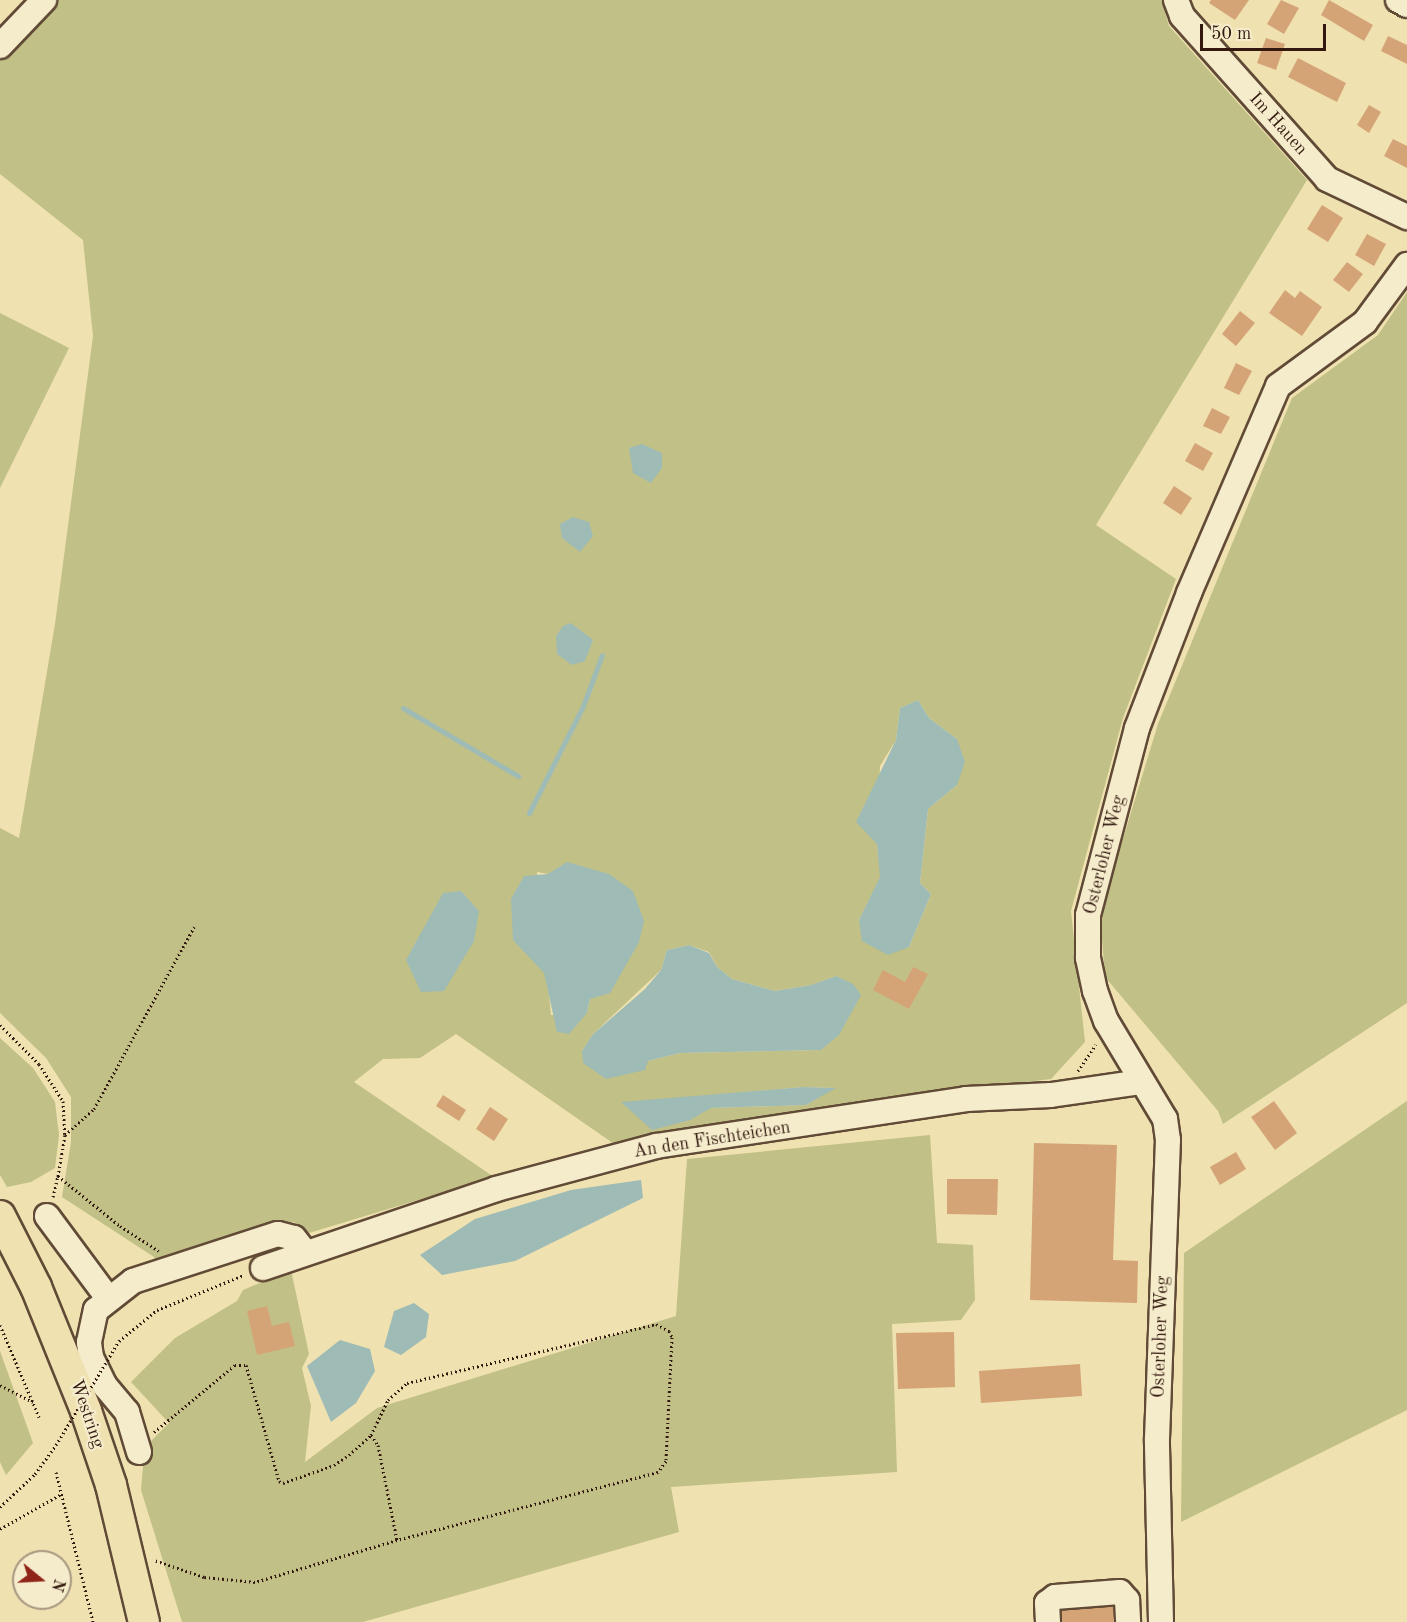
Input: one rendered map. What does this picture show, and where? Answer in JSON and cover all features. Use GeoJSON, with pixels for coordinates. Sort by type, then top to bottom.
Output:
{"type":"FeatureCollection","features":[{"type":"Feature","properties":{"kind":"main road","name":"Westring"},"geometry":{"type":"LineString","coordinates":[[0,1216],[36,1287],[86,1411],[111,1485],[144,1622]]}},
{"type":"Feature","properties":{"kind":"street"},"geometry":{"type":"LineString","coordinates":[[0,46],[44,0]]}},
{"type":"Feature","properties":{"kind":"street","name":"Im Hauen"},"geometry":{"type":"LineString","coordinates":[[1176,0],[1182,16],[1327,179],[1407,217]]}},
{"type":"Feature","properties":{"kind":"street"},"geometry":{"type":"LineString","coordinates":[[1398,0],[1407,5]]}},
{"type":"Feature","properties":{"kind":"street","name":"Osterloher Weg"},"geometry":{"type":"LineString","coordinates":[[1161,1622],[1157,1439],[1168,1140],[1165,1119],[1140,1082],[1106,1021],[1088,958],[1088,915],[1137,728],[1189,593],[1278,386],[1365,322],[1407,265]]}},
{"type":"Feature","properties":{"kind":"street","name":"An den Fischteichen"},"geometry":{"type":"LineString","coordinates":[[263,1268],[304,1251],[496,1189],[656,1146],[966,1099],[1051,1095],[1140,1082]]}},
{"type":"Feature","properties":{"kind":"street"},"geometry":{"type":"LineString","coordinates":[[46,1216],[108,1298]]}},
{"type":"Feature","properties":{"kind":"street"},"geometry":{"type":"LineString","coordinates":[[139,1452],[127,1412],[105,1386],[91,1358],[91,1325],[96,1310],[108,1298],[133,1281],[278,1234],[294,1238],[304,1251]]}},
{"type":"Feature","properties":{"kind":"street"},"geometry":{"type":"LineString","coordinates":[[1048,1622],[1047,1604],[1055,1597],[1120,1592],[1127,1600],[1128,1622]]}},
{"type":"Feature","properties":{"kind":"path"},"geometry":{"type":"LineString","coordinates":[[65,1135],[94,1109],[194,927]]}},
{"type":"Feature","properties":{"kind":"path"},"geometry":{"type":"LineString","coordinates":[[1051,1095],[1084,1064],[1106,1021]]}},
{"type":"Feature","properties":{"kind":"path"},"geometry":{"type":"LineString","coordinates":[[0,1025],[39,1064],[63,1101],[65,1135],[58,1176],[120,1226],[187,1265]]}},
{"type":"Feature","properties":{"kind":"path"},"geometry":{"type":"LineString","coordinates":[[0,1507],[35,1474],[56,1445],[119,1341],[157,1310],[263,1268]]}},
{"type":"Feature","properties":{"kind":"path"},"geometry":{"type":"LineString","coordinates":[[139,1452],[148,1437],[188,1400],[240,1363],[249,1370],[279,1481],[283,1483],[334,1465],[371,1435],[388,1400],[407,1383],[656,1324],[669,1330],[672,1338],[666,1461],[658,1472],[397,1540],[255,1582],[204,1577],[154,1560]]}},
{"type":"Feature","properties":{"kind":"path"},"geometry":{"type":"LineString","coordinates":[[0,1325],[39,1417]]}},
{"type":"Feature","properties":{"kind":"path"},"geometry":{"type":"LineString","coordinates":[[0,1385],[33,1402]]}},
{"type":"Feature","properties":{"kind":"path"},"geometry":{"type":"LineString","coordinates":[[371,1435],[378,1445],[397,1540]]}},
{"type":"Feature","properties":{"kind":"path"},"geometry":{"type":"LineString","coordinates":[[56,1472],[93,1622]]}},
{"type":"Feature","properties":{"kind":"path"},"geometry":{"type":"LineString","coordinates":[[0,1528],[61,1494]]}},
{"type":"Feature","properties":{"kind":"path"},"geometry":{"type":"LineString","coordinates":[[151,1550],[156,1570]]}},
{"type":"Feature","properties":{"kind":"shaded area"},"geometry":{"type":"Polygon","coordinates":[[[50,0],[1162,0],[1169,26],[1307,180],[1096,525],[1176,579],[1123,718],[1071,911],[1085,1042],[1051,1079],[942,1092],[617,1146],[456,1034],[420,1058],[383,1059],[354,1082],[494,1177],[309,1233],[294,1222],[271,1225],[158,1267],[154,1257],[62,1197],[71,1142],[71,1097],[46,1058],[0,1013],[0,828],[19,838],[55,624],[93,336],[83,240],[0,174],[0,52],[50,0]],[[918,700],[900,708],[896,740],[880,766],[877,844],[881,877],[859,920],[909,947],[931,894],[920,883],[928,809],[957,785],[957,739],[929,718],[918,700]],[[537,872],[551,1015],[587,1013],[590,999],[548,874],[537,872]],[[689,945],[667,950],[661,970],[593,1034],[582,1051],[648,1061],[680,1053],[821,1050],[836,976],[811,985],[775,991],[732,979],[717,967],[709,952],[689,945]],[[804,1087],[622,1103],[711,1108],[806,1105],[834,1088],[804,1087]]]}},
{"type":"Feature","properties":{"kind":"shaded area"},"geometry":{"type":"Polygon","coordinates":[[[1407,292],[1407,1003],[1223,1124],[1218,1111],[1105,977],[1100,914],[1158,724],[1292,398],[1378,335],[1407,292]]]}},
{"type":"Feature","properties":{"kind":"shaded area"},"geometry":{"type":"Polygon","coordinates":[[[0,313],[69,348],[0,488],[0,313]]]}},
{"type":"Feature","properties":{"kind":"shaded area"},"geometry":{"type":"Polygon","coordinates":[[[0,1038],[33,1068],[55,1102],[59,1135],[55,1168],[31,1182],[7,1187],[0,1175],[0,1038]]]}},
{"type":"Feature","properties":{"kind":"shaded area"},"geometry":{"type":"Polygon","coordinates":[[[1407,1101],[1407,1410],[1181,1522],[1184,1253],[1407,1101]]]}},
{"type":"Feature","properties":{"kind":"shaded area"},"geometry":{"type":"Polygon","coordinates":[[[930,1135],[937,1243],[973,1245],[975,1300],[961,1320],[892,1324],[897,1472],[671,1487],[679,1532],[363,1622],[182,1622],[141,1490],[144,1455],[152,1440],[169,1423],[131,1382],[175,1338],[237,1301],[243,1290],[291,1270],[309,1354],[302,1368],[311,1406],[305,1462],[377,1408],[676,1316],[687,1159],[930,1135]]]}},
{"type":"Feature","properties":{"kind":"shaded area"},"geometry":{"type":"Polygon","coordinates":[[[0,1351],[33,1443],[6,1475],[0,1462],[0,1351]]]}},
{"type":"Feature","properties":{"kind":"water"},"geometry":{"type":"Polygon","coordinates":[[[642,444],[662,453],[662,468],[651,483],[633,473],[629,448],[642,444]]]}},
{"type":"Feature","properties":{"kind":"water"},"geometry":{"type":"Polygon","coordinates":[[[573,517],[589,522],[593,536],[580,552],[562,538],[560,524],[573,517]]]}},
{"type":"Feature","properties":{"kind":"water"},"geometry":{"type":"Polygon","coordinates":[[[571,623],[593,640],[585,661],[572,665],[557,654],[556,636],[563,626],[571,623]]]}},
{"type":"Feature","properties":{"kind":"water"},"geometry":{"type":"Polygon","coordinates":[[[918,700],[929,718],[957,739],[965,762],[957,785],[928,809],[920,883],[931,894],[909,947],[888,955],[862,941],[859,920],[880,877],[877,844],[856,822],[896,740],[900,708],[918,700]]]}},
{"type":"Feature","properties":{"kind":"water"},"geometry":{"type":"Polygon","coordinates":[[[567,862],[609,874],[633,891],[644,921],[639,942],[610,993],[590,999],[587,1013],[569,1034],[557,1032],[544,973],[513,940],[511,899],[524,876],[548,874],[567,862]]]}},
{"type":"Feature","properties":{"kind":"water"},"geometry":{"type":"Polygon","coordinates":[[[461,891],[479,911],[474,941],[444,991],[421,992],[406,960],[443,893],[461,891]]]}},
{"type":"Feature","properties":{"kind":"water"},"geometry":{"type":"Polygon","coordinates":[[[689,945],[709,953],[717,967],[732,979],[775,991],[811,985],[836,976],[853,984],[861,995],[839,1035],[821,1050],[680,1053],[648,1061],[645,1070],[606,1079],[583,1063],[582,1051],[593,1034],[645,989],[661,970],[667,950],[689,945]]]}},
{"type":"Feature","properties":{"kind":"water"},"geometry":{"type":"Polygon","coordinates":[[[804,1087],[836,1088],[806,1105],[711,1108],[690,1120],[652,1130],[621,1102],[804,1087]]]}},
{"type":"Feature","properties":{"kind":"water"},"geometry":{"type":"Polygon","coordinates":[[[641,1180],[643,1198],[515,1261],[442,1275],[420,1255],[475,1219],[571,1190],[641,1180]]]}},
{"type":"Feature","properties":{"kind":"water"},"geometry":{"type":"Polygon","coordinates":[[[414,1303],[429,1314],[426,1337],[401,1355],[384,1347],[394,1311],[414,1303]]]}},
{"type":"Feature","properties":{"kind":"water"},"geometry":{"type":"Polygon","coordinates":[[[340,1340],[370,1349],[375,1371],[356,1403],[331,1422],[307,1366],[340,1340]]]}},
{"type":"Feature","properties":{"kind":"building"},"geometry":{"type":"Polygon","coordinates":[[[1211,0],[1249,0],[1235,20],[1209,3],[1211,0]]]}},
{"type":"Feature","properties":{"kind":"building"},"geometry":{"type":"Polygon","coordinates":[[[1281,0],[1299,8],[1284,34],[1267,24],[1281,0]]]}},
{"type":"Feature","properties":{"kind":"building"},"geometry":{"type":"Polygon","coordinates":[[[1329,0],[1373,25],[1364,41],[1321,15],[1329,0]]]}},
{"type":"Feature","properties":{"kind":"building"},"geometry":{"type":"Polygon","coordinates":[[[1388,36],[1407,45],[1407,64],[1381,51],[1388,36]]]}},
{"type":"Feature","properties":{"kind":"building"},"geometry":{"type":"Polygon","coordinates":[[[1266,38],[1285,44],[1276,70],[1257,63],[1266,38]]]}},
{"type":"Feature","properties":{"kind":"building"},"geometry":{"type":"Polygon","coordinates":[[[1298,58],[1346,83],[1337,102],[1288,77],[1298,58]]]}},
{"type":"Feature","properties":{"kind":"building"},"geometry":{"type":"Polygon","coordinates":[[[1369,105],[1381,112],[1369,133],[1357,125],[1369,105]]]}},
{"type":"Feature","properties":{"kind":"building"},"geometry":{"type":"Polygon","coordinates":[[[1393,139],[1407,146],[1407,168],[1384,156],[1393,139]]]}},
{"type":"Feature","properties":{"kind":"building"},"geometry":{"type":"Polygon","coordinates":[[[1322,205],[1343,218],[1328,242],[1307,229],[1322,205]]]}},
{"type":"Feature","properties":{"kind":"building"},"geometry":{"type":"Polygon","coordinates":[[[1367,234],[1386,244],[1374,266],[1355,255],[1367,234]]]}},
{"type":"Feature","properties":{"kind":"building"},"geometry":{"type":"Polygon","coordinates":[[[1347,262],[1363,274],[1349,292],[1333,280],[1347,262]]]}},
{"type":"Feature","properties":{"kind":"building"},"geometry":{"type":"Polygon","coordinates":[[[1285,290],[1295,298],[1300,291],[1322,307],[1302,336],[1269,313],[1285,290]]]}},
{"type":"Feature","properties":{"kind":"building"},"geometry":{"type":"Polygon","coordinates":[[[1240,311],[1255,323],[1236,346],[1222,334],[1240,311]]]}},
{"type":"Feature","properties":{"kind":"building"},"geometry":{"type":"Polygon","coordinates":[[[1236,363],[1252,371],[1239,395],[1224,388],[1236,363]]]}},
{"type":"Feature","properties":{"kind":"building"},"geometry":{"type":"Polygon","coordinates":[[[1212,408],[1230,417],[1221,434],[1203,426],[1212,408]]]}},
{"type":"Feature","properties":{"kind":"building"},"geometry":{"type":"Polygon","coordinates":[[[1195,443],[1213,453],[1203,471],[1185,461],[1195,443]]]}},
{"type":"Feature","properties":{"kind":"building"},"geometry":{"type":"Polygon","coordinates":[[[1174,486],[1192,498],[1181,515],[1163,503],[1174,486]]]}},
{"type":"Feature","properties":{"kind":"building"},"geometry":{"type":"Polygon","coordinates":[[[913,967],[928,974],[909,1009],[873,990],[883,970],[905,982],[913,967]]]}},
{"type":"Feature","properties":{"kind":"building"},"geometry":{"type":"Polygon","coordinates":[[[443,1095],[466,1110],[459,1121],[436,1106],[443,1095]]]}},
{"type":"Feature","properties":{"kind":"building"},"geometry":{"type":"Polygon","coordinates":[[[1274,1101],[1297,1133],[1275,1150],[1251,1117],[1274,1101]]]}},
{"type":"Feature","properties":{"kind":"building"},"geometry":{"type":"Polygon","coordinates":[[[490,1107],[508,1119],[494,1141],[476,1129],[490,1107]]]}},
{"type":"Feature","properties":{"kind":"building"},"geometry":{"type":"Polygon","coordinates":[[[1034,1143],[1117,1145],[1113,1260],[1138,1261],[1137,1303],[1030,1300],[1034,1143]]]}},
{"type":"Feature","properties":{"kind":"building"},"geometry":{"type":"Polygon","coordinates":[[[1236,1152],[1246,1169],[1220,1185],[1210,1167],[1236,1152]]]}},
{"type":"Feature","properties":{"kind":"building"},"geometry":{"type":"Polygon","coordinates":[[[947,1179],[998,1179],[997,1215],[947,1214],[947,1179]]]}},
{"type":"Feature","properties":{"kind":"building"},"geometry":{"type":"Polygon","coordinates":[[[267,1306],[272,1326],[289,1322],[295,1346],[257,1355],[247,1311],[267,1306]]]}},
{"type":"Feature","properties":{"kind":"building"},"geometry":{"type":"Polygon","coordinates":[[[954,1332],[955,1387],[898,1389],[896,1333],[954,1332]]]}},
{"type":"Feature","properties":{"kind":"building"},"geometry":{"type":"Polygon","coordinates":[[[1080,1364],[1082,1396],[981,1403],[979,1371],[1080,1364]]]}},
{"type":"Feature","properties":{"kind":"building"},"geometry":{"type":"Polygon","coordinates":[[[1113,1603],[1114,1622],[1054,1622],[1053,1606],[1113,1603]]]}},
{"type":"Feature","properties":{"kind":"waterway"},"geometry":{"type":"LineString","coordinates":[[529,813],[583,706],[602,655]]}},
{"type":"Feature","properties":{"kind":"waterway"},"geometry":{"type":"LineString","coordinates":[[403,708],[518,776]]}}]}
